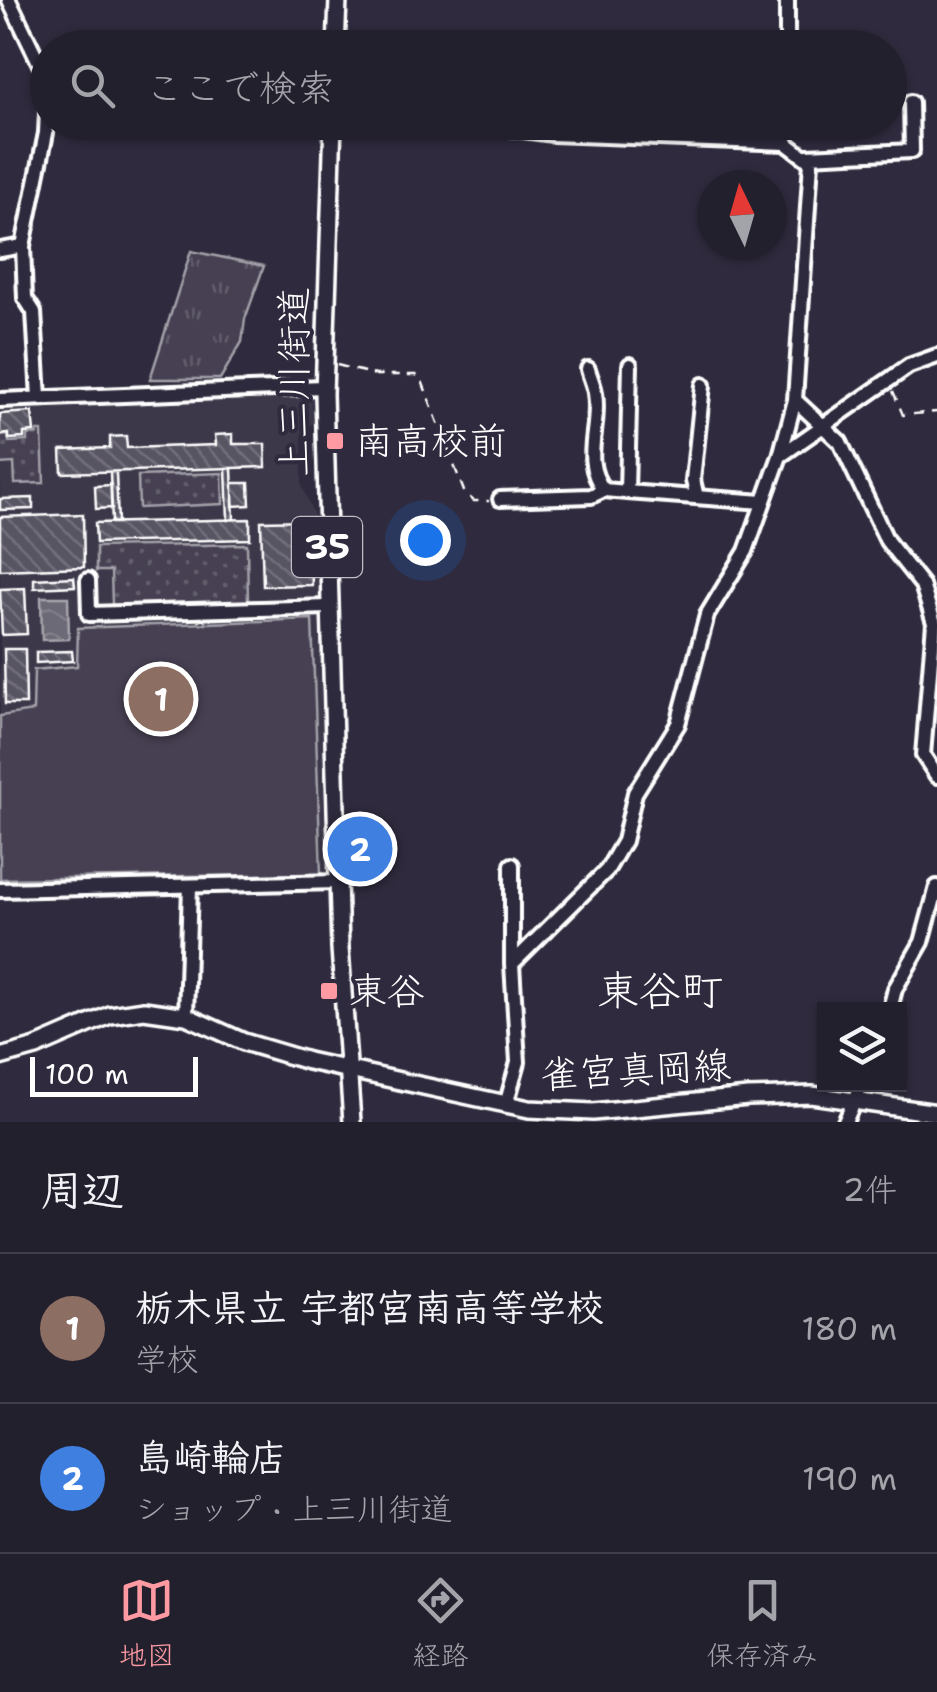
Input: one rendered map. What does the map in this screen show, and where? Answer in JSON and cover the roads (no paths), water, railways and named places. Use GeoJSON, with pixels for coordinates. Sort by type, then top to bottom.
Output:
{"type":"FeatureCollection","features":[{"type":"Feature","properties":{"kind":"main road"},"geometry":{"type":"LineString","coordinates":[[337,30],[338,0]]}},
{"type":"Feature","properties":{"kind":"main road","name":"上三川街道"},"geometry":{"type":"LineString","coordinates":[[331,140],[324,386],[338,882],[352,1122]]}},
{"type":"Feature","properties":{"kind":"main road","name":"雀宮真岡線"},"geometry":{"type":"LineString","coordinates":[[0,1057],[36,1047],[89,1022],[126,1012],[154,1010],[186,1016],[260,1048],[506,1105],[593,1112],[784,1095],[854,1100],[937,1113]]}},
{"type":"Feature","properties":{"kind":"street"},"geometry":{"type":"LineString","coordinates":[[8,0],[30,45]]}},
{"type":"Feature","properties":{"kind":"street"},"geometry":{"type":"LineString","coordinates":[[787,0],[787,30]]}},
{"type":"Feature","properties":{"kind":"street"},"geometry":{"type":"LineString","coordinates":[[807,156],[912,151],[911,102]]}},
{"type":"Feature","properties":{"kind":"street"},"geometry":{"type":"LineString","coordinates":[[39,398],[34,312],[25,298],[23,246],[45,140]]}},
{"type":"Feature","properties":{"kind":"street"},"geometry":{"type":"LineString","coordinates":[[512,964],[607,870],[624,841],[635,793],[678,724],[707,615],[746,552],[795,400],[810,162],[786,143],[708,140]]}},
{"type":"Feature","properties":{"kind":"street"},"geometry":{"type":"LineString","coordinates":[[0,250],[23,246]]}},
{"type":"Feature","properties":{"kind":"street"},"geometry":{"type":"LineString","coordinates":[[780,456],[909,366],[937,356]]}},
{"type":"Feature","properties":{"kind":"street"},"geometry":{"type":"LineString","coordinates":[[627,492],[630,365]]}},
{"type":"Feature","properties":{"kind":"street"},"geometry":{"type":"LineString","coordinates":[[588,369],[596,395],[591,462],[604,490]]}},
{"type":"Feature","properties":{"kind":"street"},"geometry":{"type":"LineString","coordinates":[[697,498],[693,480],[703,384]]}},
{"type":"Feature","properties":{"kind":"street"},"geometry":{"type":"LineString","coordinates":[[0,400],[324,386]]}},
{"type":"Feature","properties":{"kind":"street"},"geometry":{"type":"LineString","coordinates":[[795,400],[825,426],[851,461],[887,541],[922,586],[934,623],[923,755],[937,776]]}},
{"type":"Feature","properties":{"kind":"street"},"geometry":{"type":"LineString","coordinates":[[500,499],[591,496],[604,490],[763,502]]}},
{"type":"Feature","properties":{"kind":"street"},"geometry":{"type":"LineString","coordinates":[[88,580],[89,614],[329,607]]}},
{"type":"Feature","properties":{"kind":"street"},"geometry":{"type":"LineString","coordinates":[[506,1105],[518,1062],[512,964],[512,865]]}},
{"type":"Feature","properties":{"kind":"street"},"geometry":{"type":"LineString","coordinates":[[0,890],[338,882]]}},
{"type":"Feature","properties":{"kind":"street"},"geometry":{"type":"LineString","coordinates":[[186,1016],[190,886]]}},
{"type":"Feature","properties":{"kind":"street"},"geometry":{"type":"LineString","coordinates":[[892,1002],[895,989],[922,942],[937,887]]}},
{"type":"Feature","properties":{"kind":"street"},"geometry":{"type":"LineString","coordinates":[[845,1122],[858,1092]]}},
{"type":"Feature","properties":{"kind":"water"},"geometry":{"type":"Polygon","coordinates":[[[41,597],[68,597],[69,639],[42,640],[41,597]]]}},
{"type":"Feature","properties":{"kind":"place","name":"南高校前"},"geometry":{"type":"Point","coordinates":[335,441]}},
{"type":"Feature","properties":{"kind":"place","name":"栃木県立 宇都宮南高等学校"},"geometry":{"type":"Point","coordinates":[161,699]}},
{"type":"Feature","properties":{"kind":"place","name":"島崎輪店"},"geometry":{"type":"Point","coordinates":[360,849]}},
{"type":"Feature","properties":{"kind":"place","name":"東谷"},"geometry":{"type":"Point","coordinates":[329,991]}},
{"type":"Feature","properties":{"kind":"district","name":"東谷町"},"geometry":{"type":"Point","coordinates":[660,990]}}]}
